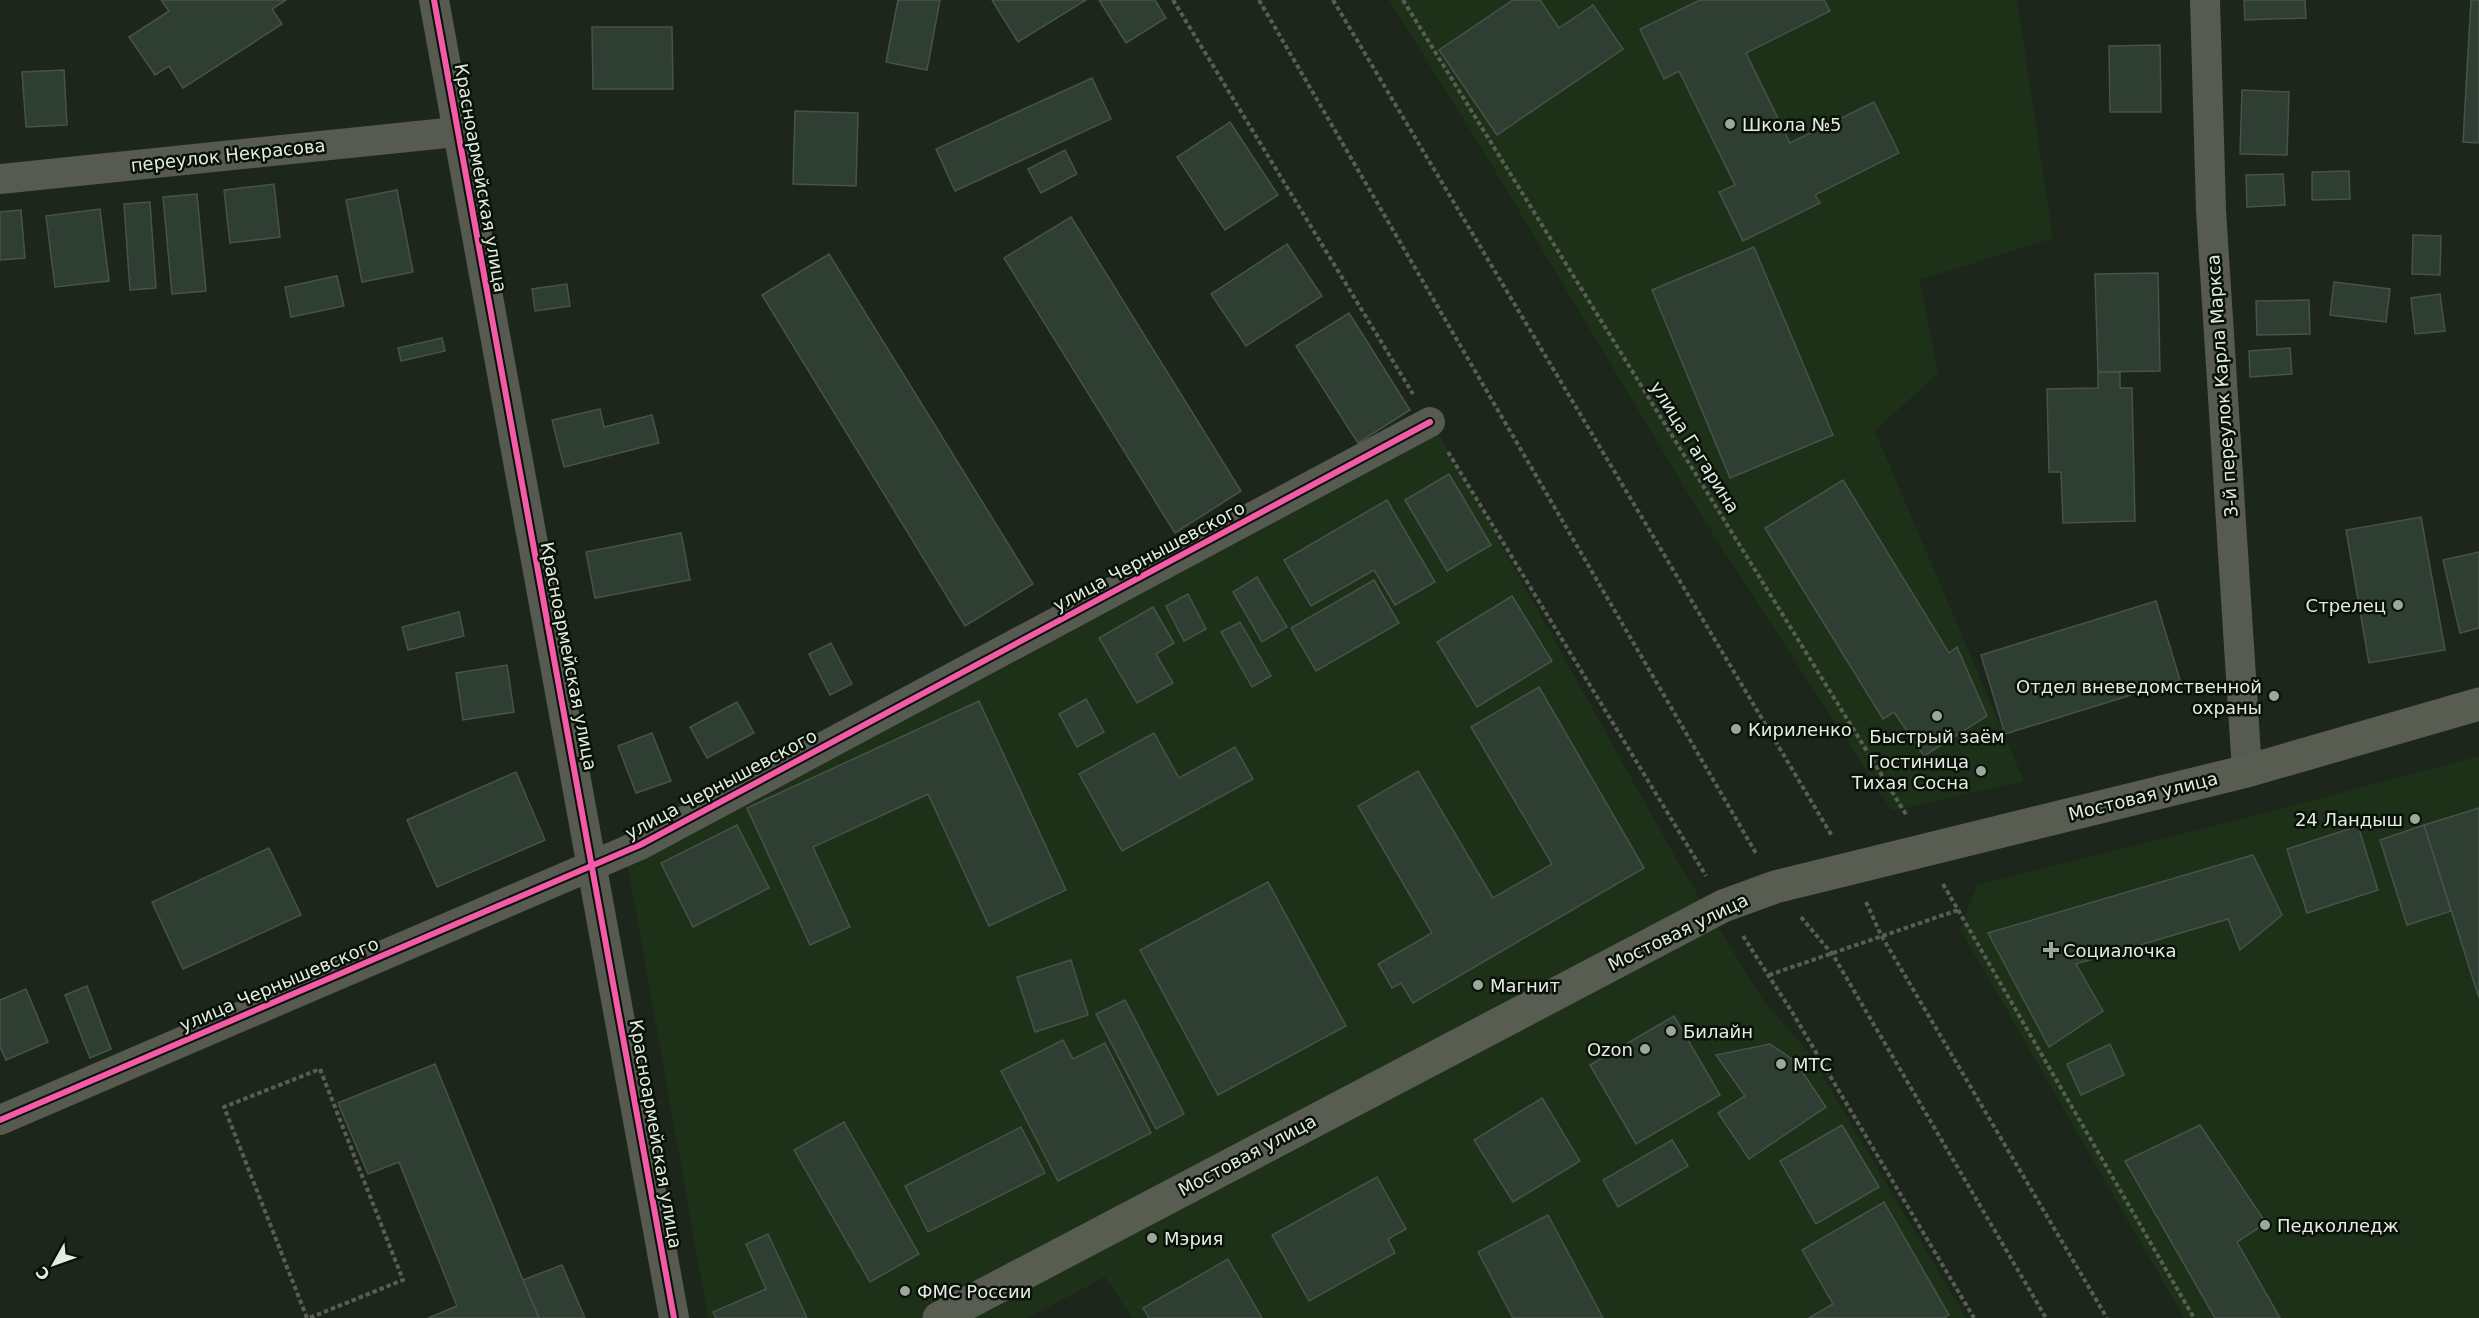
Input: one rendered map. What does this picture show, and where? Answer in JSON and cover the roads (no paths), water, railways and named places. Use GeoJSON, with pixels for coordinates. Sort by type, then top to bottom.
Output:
{"type":"FeatureCollection","features":[{"type":"Feature","properties":{"kind":"main road","name":"Мостовая улица"},"geometry":{"type":"LineString","coordinates":[[939,1318],[1723,906],[1775,886],[2247,771],[2479,704]]}},
{"type":"Feature","properties":{"kind":"street","name":"Красноармейская улица"},"geometry":{"type":"LineString","coordinates":[[434,0],[456,132],[593,864],[674,1318]]}},
{"type":"Feature","properties":{"kind":"street","name":"3-й переулок Карла Маркса"},"geometry":{"type":"LineString","coordinates":[[2205,0],[2211,210],[2247,771]]}},
{"type":"Feature","properties":{"kind":"street","name":"переулок Некрасова"},"geometry":{"type":"LineString","coordinates":[[0,179],[456,132]]}},
{"type":"Feature","properties":{"kind":"street","name":"улица Чернышевского"},"geometry":{"type":"LineString","coordinates":[[0,1120],[640,845],[1430,422]]}},
{"type":"Feature","properties":{"kind":"place","name":"Школа №5"},"geometry":{"type":"Point","coordinates":[1730,124]}},
{"type":"Feature","properties":{"kind":"place","name":"Стрелец"},"geometry":{"type":"Point","coordinates":[2398,605]}},
{"type":"Feature","properties":{"kind":"place","name":"Отдел вневедомственной охраны"},"geometry":{"type":"Point","coordinates":[2274,696]}},
{"type":"Feature","properties":{"kind":"place","name":"Быстрый заём"},"geometry":{"type":"Point","coordinates":[1937,716]}},
{"type":"Feature","properties":{"kind":"place","name":"Кириленко"},"geometry":{"type":"Point","coordinates":[1736,729]}},
{"type":"Feature","properties":{"kind":"place","name":"Гостиница Тихая Сосна"},"geometry":{"type":"Point","coordinates":[1981,771]}},
{"type":"Feature","properties":{"kind":"place","name":"24 Ландыш"},"geometry":{"type":"Point","coordinates":[2415,819]}},
{"type":"Feature","properties":{"kind":"place","name":"Социалочка"},"geometry":{"type":"Point","coordinates":[2051,950]}},
{"type":"Feature","properties":{"kind":"place","name":"Магнит"},"geometry":{"type":"Point","coordinates":[1478,985]}},
{"type":"Feature","properties":{"kind":"place","name":"Билайн"},"geometry":{"type":"Point","coordinates":[1671,1031]}},
{"type":"Feature","properties":{"kind":"place","name":"Ozon"},"geometry":{"type":"Point","coordinates":[1645,1049]}},
{"type":"Feature","properties":{"kind":"place","name":"МТС"},"geometry":{"type":"Point","coordinates":[1781,1064]}},
{"type":"Feature","properties":{"kind":"place","name":"Педколледж"},"geometry":{"type":"Point","coordinates":[2265,1225]}},
{"type":"Feature","properties":{"kind":"place","name":"Мэрия"},"geometry":{"type":"Point","coordinates":[1152,1238]}},
{"type":"Feature","properties":{"kind":"place","name":"ФМС России"},"geometry":{"type":"Point","coordinates":[905,1291]}}]}
